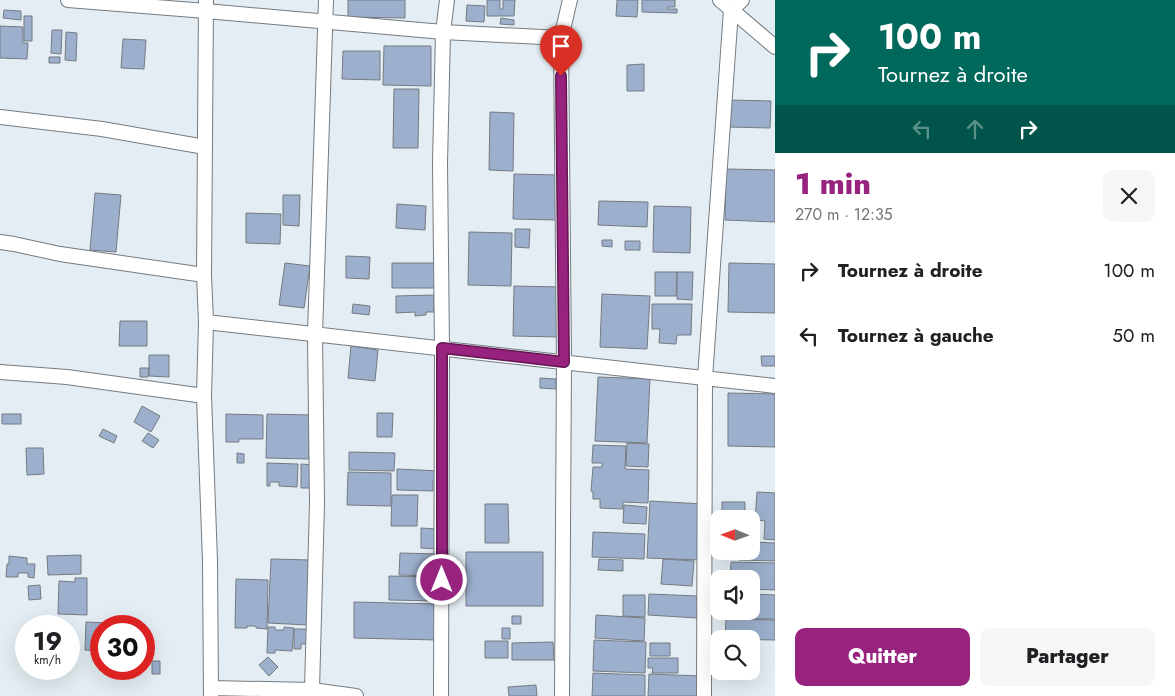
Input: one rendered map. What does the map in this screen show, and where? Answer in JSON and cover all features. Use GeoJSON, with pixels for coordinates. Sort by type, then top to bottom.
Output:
{"type":"FeatureCollection","features":[{"type":"Feature","properties":{"kind":"street"},"geometry":{"type":"LineString","coordinates":[[68,0],[206,5],[325,22],[443,32],[561,38]]}},
{"type":"Feature","properties":{"kind":"street"},"geometry":{"type":"LineString","coordinates":[[312,690],[317,503],[315,334],[326,0]]}},
{"type":"Feature","properties":{"kind":"street"},"geometry":{"type":"LineString","coordinates":[[441,696],[442,348],[440,163],[443,32],[447,0]]}},
{"type":"Feature","properties":{"kind":"street"},"geometry":{"type":"LineString","coordinates":[[562,696],[564,362],[561,38],[570,0]]}},
{"type":"Feature","properties":{"kind":"street"},"geometry":{"type":"LineString","coordinates":[[720,0],[775,47]]}},
{"type":"Feature","properties":{"kind":"street"},"geometry":{"type":"LineString","coordinates":[[704,696],[705,378],[731,10],[742,0]]}},
{"type":"Feature","properties":{"kind":"street"},"geometry":{"type":"LineString","coordinates":[[206,5],[204,275],[206,322],[204,396],[210,561],[211,692],[312,690],[356,696]]}},
{"type":"Feature","properties":{"kind":"street"},"geometry":{"type":"LineString","coordinates":[[0,117],[102,129],[205,147]]}},
{"type":"Feature","properties":{"kind":"street"},"geometry":{"type":"LineString","coordinates":[[0,242],[69,256],[204,275]]}},
{"type":"Feature","properties":{"kind":"street"},"geometry":{"type":"LineString","coordinates":[[206,322],[775,386]]}},
{"type":"Feature","properties":{"kind":"street"},"geometry":{"type":"LineString","coordinates":[[0,372],[67,376],[204,396]]}},
{"type":"Feature","properties":{"kind":"building"},"geometry":{"type":"Polygon","coordinates":[[[348,0],[405,0],[405,18],[348,17],[348,0]]]}},
{"type":"Feature","properties":{"kind":"building"},"geometry":{"type":"Polygon","coordinates":[[[487,0],[500,0],[500,9],[503,9],[503,0],[515,0],[514,16],[487,16],[487,0]]]}},
{"type":"Feature","properties":{"kind":"building"},"geometry":{"type":"Polygon","coordinates":[[[617,0],[638,0],[637,17],[616,16],[617,0]]]}},
{"type":"Feature","properties":{"kind":"building"},"geometry":{"type":"Polygon","coordinates":[[[642,0],[675,0],[675,7],[668,7],[667,9],[677,9],[677,13],[642,12],[642,0]]]}},
{"type":"Feature","properties":{"kind":"building"},"geometry":{"type":"Polygon","coordinates":[[[467,5],[485,6],[484,22],[466,21],[467,5]]]}},
{"type":"Feature","properties":{"kind":"building"},"geometry":{"type":"Polygon","coordinates":[[[4,10],[21,11],[21,20],[3,18],[4,10]]]}},
{"type":"Feature","properties":{"kind":"building"},"geometry":{"type":"Polygon","coordinates":[[[24,16],[32,16],[32,41],[24,41],[24,16]]]}},
{"type":"Feature","properties":{"kind":"building"},"geometry":{"type":"Polygon","coordinates":[[[501,18],[514,20],[514,25],[500,24],[501,18]]]}},
{"type":"Feature","properties":{"kind":"building"},"geometry":{"type":"Polygon","coordinates":[[[0,26],[23,27],[23,43],[28,43],[27,59],[0,58],[0,26]]]}},
{"type":"Feature","properties":{"kind":"building"},"geometry":{"type":"Polygon","coordinates":[[[52,30],[62,30],[61,54],[51,53],[52,30]]]}},
{"type":"Feature","properties":{"kind":"building"},"geometry":{"type":"Polygon","coordinates":[[[66,32],[77,33],[76,61],[65,60],[66,32]]]}},
{"type":"Feature","properties":{"kind":"building"},"geometry":{"type":"Polygon","coordinates":[[[123,39],[146,40],[144,69],[121,68],[123,39]]]}},
{"type":"Feature","properties":{"kind":"building"},"geometry":{"type":"Polygon","coordinates":[[[384,46],[431,46],[431,86],[383,85],[384,46]]]}},
{"type":"Feature","properties":{"kind":"building"},"geometry":{"type":"Polygon","coordinates":[[[343,51],[380,51],[380,80],[342,79],[343,51]]]}},
{"type":"Feature","properties":{"kind":"building"},"geometry":{"type":"Polygon","coordinates":[[[49,57],[60,57],[60,63],[49,63],[49,57]]]}},
{"type":"Feature","properties":{"kind":"building"},"geometry":{"type":"Polygon","coordinates":[[[644,64],[644,91],[627,91],[627,65],[644,64]]]}},
{"type":"Feature","properties":{"kind":"building"},"geometry":{"type":"Polygon","coordinates":[[[394,89],[419,89],[418,148],[393,148],[394,89]]]}},
{"type":"Feature","properties":{"kind":"building"},"geometry":{"type":"Polygon","coordinates":[[[729,100],[771,101],[770,128],[728,127],[729,100]]]}},
{"type":"Feature","properties":{"kind":"building"},"geometry":{"type":"Polygon","coordinates":[[[490,112],[514,113],[513,171],[489,170],[490,112]]]}},
{"type":"Feature","properties":{"kind":"building"},"geometry":{"type":"Polygon","coordinates":[[[726,169],[775,170],[775,222],[725,220],[726,169]]]}},
{"type":"Feature","properties":{"kind":"building"},"geometry":{"type":"Polygon","coordinates":[[[514,174],[558,175],[557,220],[513,219],[514,174]]]}},
{"type":"Feature","properties":{"kind":"building"},"geometry":{"type":"Polygon","coordinates":[[[95,193],[121,195],[116,252],[90,250],[95,193]]]}},
{"type":"Feature","properties":{"kind":"building"},"geometry":{"type":"Polygon","coordinates":[[[283,195],[300,195],[299,226],[283,225],[283,195]]]}},
{"type":"Feature","properties":{"kind":"building"},"geometry":{"type":"Polygon","coordinates":[[[599,201],[648,202],[647,227],[598,225],[599,201]]]}},
{"type":"Feature","properties":{"kind":"building"},"geometry":{"type":"Polygon","coordinates":[[[397,204],[426,206],[425,230],[396,228],[397,204]]]}},
{"type":"Feature","properties":{"kind":"building"},"geometry":{"type":"Polygon","coordinates":[[[654,206],[691,207],[690,253],[653,252],[654,206]]]}},
{"type":"Feature","properties":{"kind":"building"},"geometry":{"type":"Polygon","coordinates":[[[246,213],[281,214],[280,244],[246,243],[246,213]]]}},
{"type":"Feature","properties":{"kind":"building"},"geometry":{"type":"Polygon","coordinates":[[[515,229],[530,229],[529,248],[515,247],[515,229]]]}},
{"type":"Feature","properties":{"kind":"building"},"geometry":{"type":"Polygon","coordinates":[[[469,232],[512,233],[511,286],[468,285],[469,232]]]}},
{"type":"Feature","properties":{"kind":"building"},"geometry":{"type":"Polygon","coordinates":[[[602,240],[612,240],[612,247],[602,246],[602,240]]]}},
{"type":"Feature","properties":{"kind":"building"},"geometry":{"type":"Polygon","coordinates":[[[625,241],[640,241],[640,250],[625,250],[625,241]]]}},
{"type":"Feature","properties":{"kind":"building"},"geometry":{"type":"Polygon","coordinates":[[[346,256],[370,257],[369,279],[346,278],[346,256]]]}},
{"type":"Feature","properties":{"kind":"building"},"geometry":{"type":"Polygon","coordinates":[[[285,263],[310,266],[304,308],[279,305],[285,263]]]}},
{"type":"Feature","properties":{"kind":"building"},"geometry":{"type":"Polygon","coordinates":[[[392,263],[434,263],[435,288],[392,288],[392,263]]]}},
{"type":"Feature","properties":{"kind":"building"},"geometry":{"type":"Polygon","coordinates":[[[729,263],[775,264],[775,313],[728,312],[729,263]]]}},
{"type":"Feature","properties":{"kind":"building"},"geometry":{"type":"Polygon","coordinates":[[[655,272],[677,272],[676,296],[655,296],[655,272]]]}},
{"type":"Feature","properties":{"kind":"building"},"geometry":{"type":"Polygon","coordinates":[[[677,272],[693,272],[692,300],[677,299],[677,272]]]}},
{"type":"Feature","properties":{"kind":"building"},"geometry":{"type":"Polygon","coordinates":[[[514,286],[561,287],[560,337],[513,336],[514,286]]]}},
{"type":"Feature","properties":{"kind":"building"},"geometry":{"type":"Polygon","coordinates":[[[602,294],[650,296],[647,349],[600,347],[602,294]]]}},
{"type":"Feature","properties":{"kind":"building"},"geometry":{"type":"Polygon","coordinates":[[[434,295],[434,312],[426,312],[426,315],[415,316],[415,312],[396,313],[396,296],[434,295]]]}},
{"type":"Feature","properties":{"kind":"building"},"geometry":{"type":"Polygon","coordinates":[[[353,304],[370,306],[369,315],[352,313],[353,304]]]}},
{"type":"Feature","properties":{"kind":"building"},"geometry":{"type":"Polygon","coordinates":[[[652,304],[692,304],[691,335],[677,335],[676,344],[659,343],[660,329],[652,329],[652,304]]]}},
{"type":"Feature","properties":{"kind":"building"},"geometry":{"type":"Polygon","coordinates":[[[120,321],[147,321],[147,346],[119,346],[120,321]]]}},
{"type":"Feature","properties":{"kind":"building"},"geometry":{"type":"Polygon","coordinates":[[[351,346],[378,350],[375,381],[348,378],[351,346]]]}},
{"type":"Feature","properties":{"kind":"building"},"geometry":{"type":"Polygon","coordinates":[[[149,355],[169,355],[169,377],[149,376],[149,355]]]}},
{"type":"Feature","properties":{"kind":"building"},"geometry":{"type":"Polygon","coordinates":[[[761,356],[775,356],[775,366],[762,366],[761,356]]]}},
{"type":"Feature","properties":{"kind":"building"},"geometry":{"type":"Polygon","coordinates":[[[140,368],[149,368],[148,377],[140,377],[140,368]]]}},
{"type":"Feature","properties":{"kind":"building"},"geometry":{"type":"Polygon","coordinates":[[[598,377],[650,379],[647,443],[595,441],[598,377]]]}},
{"type":"Feature","properties":{"kind":"building"},"geometry":{"type":"Polygon","coordinates":[[[540,378],[556,379],[556,389],[540,388],[540,378]]]}},
{"type":"Feature","properties":{"kind":"building"},"geometry":{"type":"Polygon","coordinates":[[[728,393],[775,394],[775,447],[728,446],[728,393]]]}},
{"type":"Feature","properties":{"kind":"building"},"geometry":{"type":"Polygon","coordinates":[[[142,406],[160,416],[151,432],[134,422],[142,406]]]}},
{"type":"Feature","properties":{"kind":"building"},"geometry":{"type":"Polygon","coordinates":[[[377,413],[393,413],[392,437],[377,437],[377,413]]]}},
{"type":"Feature","properties":{"kind":"building"},"geometry":{"type":"Polygon","coordinates":[[[2,414],[21,414],[21,424],[2,424],[2,414]]]}},
{"type":"Feature","properties":{"kind":"building"},"geometry":{"type":"Polygon","coordinates":[[[226,414],[263,415],[263,439],[239,439],[239,442],[226,442],[226,414]]]}},
{"type":"Feature","properties":{"kind":"building"},"geometry":{"type":"Polygon","coordinates":[[[267,414],[310,415],[309,459],[266,458],[267,414]]]}},
{"type":"Feature","properties":{"kind":"building"},"geometry":{"type":"Polygon","coordinates":[[[103,429],[117,436],[114,443],[99,436],[103,429]]]}},
{"type":"Feature","properties":{"kind":"building"},"geometry":{"type":"Polygon","coordinates":[[[148,433],[159,440],[153,448],[142,441],[148,433]]]}},
{"type":"Feature","properties":{"kind":"building"},"geometry":{"type":"Polygon","coordinates":[[[627,443],[649,444],[648,467],[626,466],[627,443]]]}},
{"type":"Feature","properties":{"kind":"building"},"geometry":{"type":"Polygon","coordinates":[[[593,445],[626,446],[625,469],[649,470],[648,503],[623,502],[623,509],[600,508],[600,499],[593,499],[593,492],[591,491],[593,467],[602,467],[602,463],[592,463],[593,445]]]}},
{"type":"Feature","properties":{"kind":"building"},"geometry":{"type":"Polygon","coordinates":[[[26,448],[43,448],[44,474],[27,475],[26,448]]]}},
{"type":"Feature","properties":{"kind":"building"},"geometry":{"type":"Polygon","coordinates":[[[349,452],[395,453],[394,471],[349,470],[349,452]]]}},
{"type":"Feature","properties":{"kind":"building"},"geometry":{"type":"Polygon","coordinates":[[[237,453],[244,454],[244,463],[237,463],[237,453]]]}},
{"type":"Feature","properties":{"kind":"building"},"geometry":{"type":"Polygon","coordinates":[[[267,463],[298,464],[297,487],[279,486],[279,482],[270,482],[270,486],[267,486],[267,463]]]}},
{"type":"Feature","properties":{"kind":"building"},"geometry":{"type":"Polygon","coordinates":[[[301,464],[314,465],[313,488],[301,488],[301,464]]]}},
{"type":"Feature","properties":{"kind":"building"},"geometry":{"type":"Polygon","coordinates":[[[397,469],[440,471],[440,480],[433,480],[433,491],[397,490],[397,469]]]}},
{"type":"Feature","properties":{"kind":"building"},"geometry":{"type":"Polygon","coordinates":[[[348,472],[391,473],[391,506],[347,505],[348,472]]]}},
{"type":"Feature","properties":{"kind":"building"},"geometry":{"type":"Polygon","coordinates":[[[757,492],[775,493],[775,540],[764,539],[765,521],[760,520],[760,510],[756,510],[757,492]]]}},
{"type":"Feature","properties":{"kind":"building"},"geometry":{"type":"Polygon","coordinates":[[[392,495],[418,495],[417,526],[391,526],[392,495]]]}},
{"type":"Feature","properties":{"kind":"building"},"geometry":{"type":"Polygon","coordinates":[[[650,501],[703,504],[700,560],[647,558],[650,501]]]}},
{"type":"Feature","properties":{"kind":"building"},"geometry":{"type":"Polygon","coordinates":[[[722,502],[745,502],[745,510],[722,510],[722,502]]]}},
{"type":"Feature","properties":{"kind":"building"},"geometry":{"type":"Polygon","coordinates":[[[485,504],[508,504],[509,543],[485,543],[485,504]]]}},
{"type":"Feature","properties":{"kind":"building"},"geometry":{"type":"Polygon","coordinates":[[[624,505],[647,507],[646,524],[623,523],[624,505]]]}},
{"type":"Feature","properties":{"kind":"building"},"geometry":{"type":"Polygon","coordinates":[[[421,528],[438,529],[438,549],[421,548],[421,528]]]}},
{"type":"Feature","properties":{"kind":"building"},"geometry":{"type":"Polygon","coordinates":[[[593,532],[645,534],[644,559],[592,557],[593,532]]]}},
{"type":"Feature","properties":{"kind":"building"},"geometry":{"type":"Polygon","coordinates":[[[760,542],[775,543],[775,561],[739,560],[760,560],[760,542]]]}},
{"type":"Feature","properties":{"kind":"building"},"geometry":{"type":"Polygon","coordinates":[[[466,552],[543,552],[543,606],[466,606],[466,552]]]}},
{"type":"Feature","properties":{"kind":"building"},"geometry":{"type":"Polygon","coordinates":[[[400,553],[438,554],[437,576],[399,575],[400,553]]]}},
{"type":"Feature","properties":{"kind":"building"},"geometry":{"type":"Polygon","coordinates":[[[81,555],[81,574],[48,575],[47,556],[81,555]]]}},
{"type":"Feature","properties":{"kind":"building"},"geometry":{"type":"Polygon","coordinates":[[[9,556],[27,558],[27,564],[35,564],[34,578],[28,577],[28,573],[18,573],[18,577],[6,577],[9,556]]]}},
{"type":"Feature","properties":{"kind":"building"},"geometry":{"type":"Polygon","coordinates":[[[271,559],[310,560],[308,625],[268,623],[271,559]]]}},
{"type":"Feature","properties":{"kind":"building"},"geometry":{"type":"Polygon","coordinates":[[[599,559],[623,560],[623,571],[598,570],[599,559]]]}},
{"type":"Feature","properties":{"kind":"building"},"geometry":{"type":"Polygon","coordinates":[[[663,559],[694,561],[692,586],[661,584],[663,559]]]}},
{"type":"Feature","properties":{"kind":"building"},"geometry":{"type":"Polygon","coordinates":[[[731,562],[775,563],[775,590],[760,589],[760,570],[731,570],[731,562]]]}},
{"type":"Feature","properties":{"kind":"building"},"geometry":{"type":"Polygon","coordinates":[[[389,576],[439,577],[439,601],[389,600],[389,576]]]}},
{"type":"Feature","properties":{"kind":"building"},"geometry":{"type":"Polygon","coordinates":[[[75,578],[87,578],[87,615],[58,614],[59,581],[75,582],[75,578]]]}},
{"type":"Feature","properties":{"kind":"building"},"geometry":{"type":"Polygon","coordinates":[[[236,579],[268,580],[267,629],[256,628],[256,626],[235,628],[236,579]]]}},
{"type":"Feature","properties":{"kind":"building"},"geometry":{"type":"Polygon","coordinates":[[[40,585],[41,599],[29,600],[28,586],[40,585]]]}},
{"type":"Feature","properties":{"kind":"building"},"geometry":{"type":"Polygon","coordinates":[[[649,594],[698,596],[697,618],[648,615],[649,594]]]}},
{"type":"Feature","properties":{"kind":"building"},"geometry":{"type":"Polygon","coordinates":[[[760,594],[775,595],[775,619],[760,619],[760,594]]]}},
{"type":"Feature","properties":{"kind":"building"},"geometry":{"type":"Polygon","coordinates":[[[623,595],[645,595],[645,617],[623,616],[623,595]]]}},
{"type":"Feature","properties":{"kind":"building"},"geometry":{"type":"Polygon","coordinates":[[[354,602],[438,604],[437,640],[354,638],[354,602]]]}},
{"type":"Feature","properties":{"kind":"building"},"geometry":{"type":"Polygon","coordinates":[[[596,615],[645,618],[644,641],[595,638],[596,615]]]}},
{"type":"Feature","properties":{"kind":"building"},"geometry":{"type":"Polygon","coordinates":[[[512,616],[521,616],[521,624],[512,624],[512,616]]]}},
{"type":"Feature","properties":{"kind":"building"},"geometry":{"type":"Polygon","coordinates":[[[726,620],[775,620],[775,640],[760,640],[760,630],[725,630],[726,620]]]}},
{"type":"Feature","properties":{"kind":"building"},"geometry":{"type":"Polygon","coordinates":[[[86,622],[90,622],[90,650],[85,650],[86,622]]]}},
{"type":"Feature","properties":{"kind":"building"},"geometry":{"type":"Polygon","coordinates":[[[268,627],[275,627],[275,630],[284,630],[284,627],[294,628],[292,651],[275,650],[275,653],[267,653],[268,627]]]}},
{"type":"Feature","properties":{"kind":"building"},"geometry":{"type":"Polygon","coordinates":[[[502,628],[510,628],[510,639],[502,639],[502,628]]]}},
{"type":"Feature","properties":{"kind":"building"},"geometry":{"type":"Polygon","coordinates":[[[294,629],[308,629],[308,644],[301,644],[301,649],[294,649],[294,629]]]}},
{"type":"Feature","properties":{"kind":"building"},"geometry":{"type":"Polygon","coordinates":[[[594,640],[646,642],[645,673],[593,671],[594,640]]]}},
{"type":"Feature","properties":{"kind":"building"},"geometry":{"type":"Polygon","coordinates":[[[485,641],[508,641],[508,658],[485,658],[485,641]]]}},
{"type":"Feature","properties":{"kind":"building"},"geometry":{"type":"Polygon","coordinates":[[[553,642],[554,660],[512,660],[512,643],[553,642]]]}},
{"type":"Feature","properties":{"kind":"building"},"geometry":{"type":"Polygon","coordinates":[[[650,643],[670,643],[670,656],[650,656],[650,643]]]}},
{"type":"Feature","properties":{"kind":"building"},"geometry":{"type":"Polygon","coordinates":[[[268,657],[278,667],[269,676],[259,665],[268,657]]]}},
{"type":"Feature","properties":{"kind":"building"},"geometry":{"type":"Polygon","coordinates":[[[648,658],[678,658],[678,673],[652,673],[653,668],[648,668],[648,658]]]}},
{"type":"Feature","properties":{"kind":"building"},"geometry":{"type":"Polygon","coordinates":[[[155,661],[160,661],[160,674],[155,674],[155,661]]]}},
{"type":"Feature","properties":{"kind":"building"},"geometry":{"type":"Polygon","coordinates":[[[593,673],[645,675],[645,696],[592,696],[593,673]]]}},
{"type":"Feature","properties":{"kind":"building"},"geometry":{"type":"Polygon","coordinates":[[[649,674],[702,676],[702,696],[648,696],[649,674]]]}},
{"type":"Feature","properties":{"kind":"building"},"geometry":{"type":"Polygon","coordinates":[[[536,685],[537,696],[509,696],[508,687],[536,685]]]}},
{"type":"Feature","properties":{"kind":"route"},"geometry":{"type":"LineString","coordinates":[[442,580],[442,348],[564,362],[561,76]]}}]}
